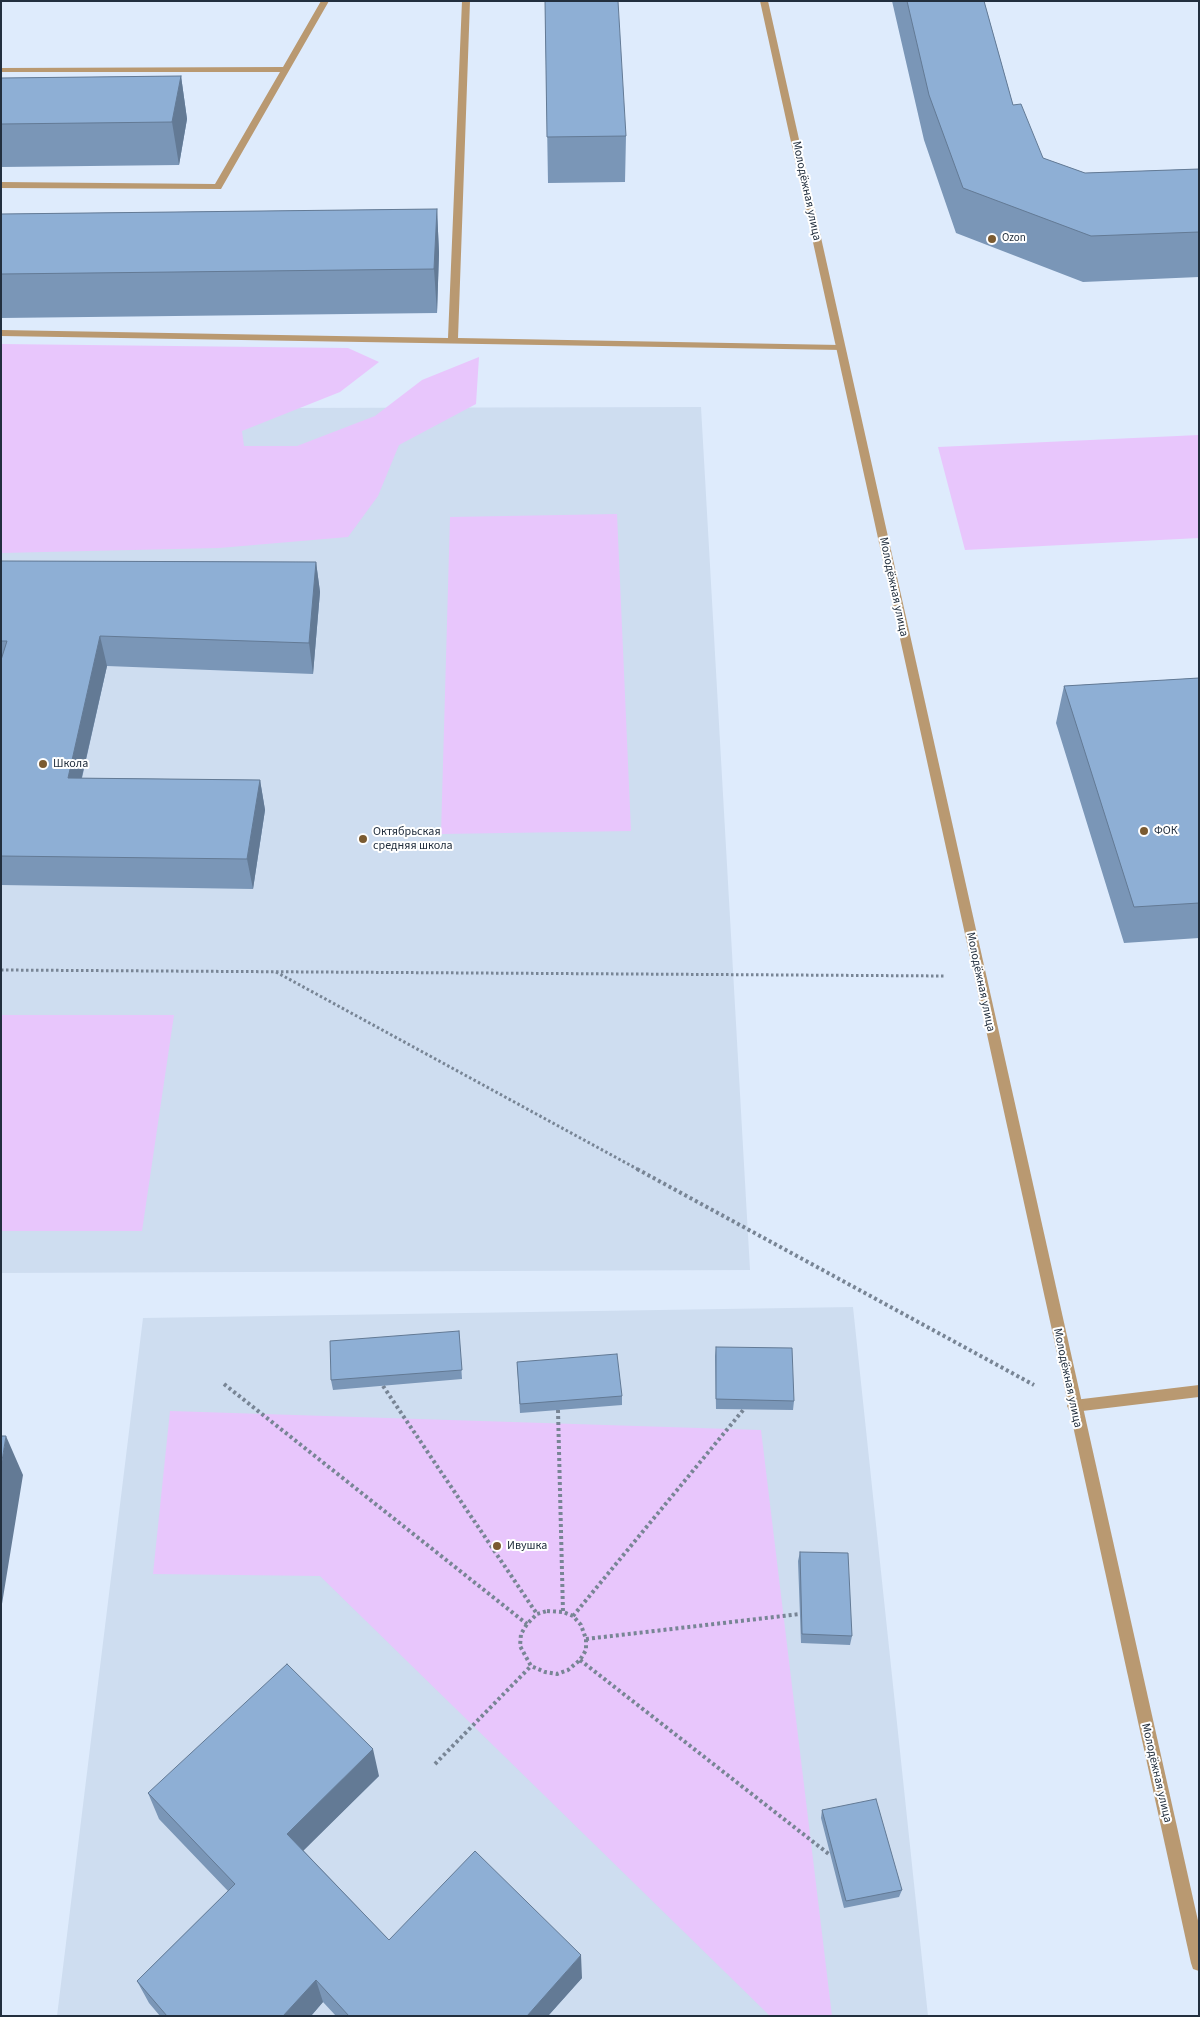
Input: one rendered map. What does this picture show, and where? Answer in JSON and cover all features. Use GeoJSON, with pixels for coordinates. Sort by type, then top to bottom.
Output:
{"type":"FeatureCollection","features":[{"type":"Feature","properties":{"kind":"street"},"geometry":{"type":"LineString","coordinates":[[1,185],[218,187],[325,1]]}},
{"type":"Feature","properties":{"kind":"street"},"geometry":{"type":"LineString","coordinates":[[454,341],[466,1]]}},
{"type":"Feature","properties":{"kind":"street","name":"Молодёжная улица"},"geometry":{"type":"LineString","coordinates":[[764,1],[1199,1963]]}},
{"type":"Feature","properties":{"kind":"street"},"geometry":{"type":"LineString","coordinates":[[1,70],[286,69]]}},
{"type":"Feature","properties":{"kind":"street"},"geometry":{"type":"LineString","coordinates":[[1,333],[840,348]]}},
{"type":"Feature","properties":{"kind":"street"},"geometry":{"type":"LineString","coordinates":[[1074,1406],[1199,1391]]}},
{"type":"Feature","properties":{"kind":"path"},"geometry":{"type":"LineString","coordinates":[[1,970],[979,977]]}},
{"type":"Feature","properties":{"kind":"path"},"geometry":{"type":"LineString","coordinates":[[275,972],[1074,1406]]}},
{"type":"Feature","properties":{"kind":"path"},"geometry":{"type":"LineString","coordinates":[[224,1384],[527,1624]]}},
{"type":"Feature","properties":{"kind":"path"},"geometry":{"type":"LineString","coordinates":[[383,1386],[537,1614]]}},
{"type":"Feature","properties":{"kind":"path"},"geometry":{"type":"LineString","coordinates":[[573,1616],[744,1409]]}},
{"type":"Feature","properties":{"kind":"path"},"geometry":{"type":"LineString","coordinates":[[558,1410],[563,1612]]}},
{"type":"Feature","properties":{"kind":"path"},"geometry":{"type":"LineString","coordinates":[[547,1611],[563,1612],[573,1616],[581,1625],[586,1639],[586,1650],[580,1660],[568,1670],[556,1674],[530,1666],[520,1646],[521,1634],[527,1624],[537,1614],[547,1611]]}},
{"type":"Feature","properties":{"kind":"path"},"geometry":{"type":"LineString","coordinates":[[586,1639],[800,1614]]}},
{"type":"Feature","properties":{"kind":"path"},"geometry":{"type":"LineString","coordinates":[[580,1660],[830,1855]]}},
{"type":"Feature","properties":{"kind":"path"},"geometry":{"type":"LineString","coordinates":[[435,1764],[530,1666]]}},
{"type":"Feature","properties":{"kind":"shaded area"},"geometry":{"type":"Polygon","coordinates":[[[1,344],[348,348],[379,362],[340,392],[242,431],[244,446],[297,446],[375,416],[422,380],[479,357],[476,404],[399,445],[378,496],[348,537],[219,548],[1,553],[1,344]]]}},
{"type":"Feature","properties":{"kind":"shaded area","name":"Октябрьская средняя школа"},"geometry":{"type":"Polygon","coordinates":[[[1,404],[274,408],[701,407],[750,1270],[1,1273],[1,404]]]}},
{"type":"Feature","properties":{"kind":"shaded area"},"geometry":{"type":"Polygon","coordinates":[[[1199,435],[1199,538],[965,550],[938,447],[1199,435]]]}},
{"type":"Feature","properties":{"kind":"shaded area"},"geometry":{"type":"Polygon","coordinates":[[[617,514],[631,831],[441,834],[450,517],[617,514]]]}},
{"type":"Feature","properties":{"kind":"shaded area"},"geometry":{"type":"Polygon","coordinates":[[[1,1015],[174,1015],[142,1231],[1,1231],[1,1015]]]}},
{"type":"Feature","properties":{"kind":"shaded area","name":"Ивушка"},"geometry":{"type":"Polygon","coordinates":[[[853,1307],[928,2016],[57,2016],[143,1318],[853,1307]]]}},
{"type":"Feature","properties":{"kind":"shaded area"},"geometry":{"type":"Polygon","coordinates":[[[170,1411],[761,1430],[832,2016],[770,2016],[320,1576],[153,1574],[170,1411]]]}},
{"type":"Feature","properties":{"kind":"building"},"geometry":{"type":"Polygon","coordinates":[[[545,1],[618,1],[626,136],[547,137],[545,1]]]}},
{"type":"Feature","properties":{"kind":"building"},"geometry":{"type":"Polygon","coordinates":[[[907,1],[984,1],[1013,105],[1021,104],[1043,158],[1085,173],[1199,169],[1199,232],[1091,236],[963,188],[929,95],[907,1]]]}},
{"type":"Feature","properties":{"kind":"building"},"geometry":{"type":"Polygon","coordinates":[[[181,76],[172,122],[1,124],[1,78],[181,76]]]}},
{"type":"Feature","properties":{"kind":"building"},"geometry":{"type":"Polygon","coordinates":[[[437,209],[434,269],[1,274],[1,214],[437,209]]]}},
{"type":"Feature","properties":{"kind":"building","name":"Школа"},"geometry":{"type":"Polygon","coordinates":[[[1,561],[316,562],[309,643],[100,636],[68,778],[260,780],[247,859],[1,856],[1,660],[7,641],[1,641],[1,561]]]}},
{"type":"Feature","properties":{"kind":"building","name":"ФОК"},"geometry":{"type":"Polygon","coordinates":[[[1199,678],[1199,903],[1134,907],[1064,686],[1199,678]]]}},
{"type":"Feature","properties":{"kind":"building"},"geometry":{"type":"Polygon","coordinates":[[[459,1331],[462,1370],[331,1380],[330,1341],[459,1331]]]}},
{"type":"Feature","properties":{"kind":"building"},"geometry":{"type":"Polygon","coordinates":[[[716,1347],[792,1348],[794,1401],[716,1399],[716,1347]]]}},
{"type":"Feature","properties":{"kind":"building"},"geometry":{"type":"Polygon","coordinates":[[[617,1354],[622,1396],[520,1404],[517,1362],[617,1354]]]}},
{"type":"Feature","properties":{"kind":"building"},"geometry":{"type":"Polygon","coordinates":[[[1,1436],[6,1436],[1,1467],[1,1436]]]}},
{"type":"Feature","properties":{"kind":"building"},"geometry":{"type":"Polygon","coordinates":[[[800,1552],[848,1553],[852,1636],[802,1634],[800,1552]]]}},
{"type":"Feature","properties":{"kind":"building"},"geometry":{"type":"Polygon","coordinates":[[[287,1664],[373,1749],[287,1834],[389,1940],[475,1851],[581,1955],[527,2016],[349,2016],[316,1980],[283,2016],[167,2016],[137,1981],[235,1884],[148,1793],[287,1664]]]}},
{"type":"Feature","properties":{"kind":"building"},"geometry":{"type":"Polygon","coordinates":[[[876,1799],[902,1890],[846,1901],[822,1810],[876,1799]]]}},
{"type":"Feature","properties":{"kind":"place","name":"Ozon"},"geometry":{"type":"Point","coordinates":[992,239]}},
{"type":"Feature","properties":{"kind":"place","name":"Школа"},"geometry":{"type":"Point","coordinates":[43,764]}},
{"type":"Feature","properties":{"kind":"place","name":"ФОК"},"geometry":{"type":"Point","coordinates":[1144,831]}},
{"type":"Feature","properties":{"kind":"place","name":"Октябрьская средняя школа"},"geometry":{"type":"Point","coordinates":[363,839]}},
{"type":"Feature","properties":{"kind":"place","name":"Ивушка"},"geometry":{"type":"Point","coordinates":[497,1546]}}]}
